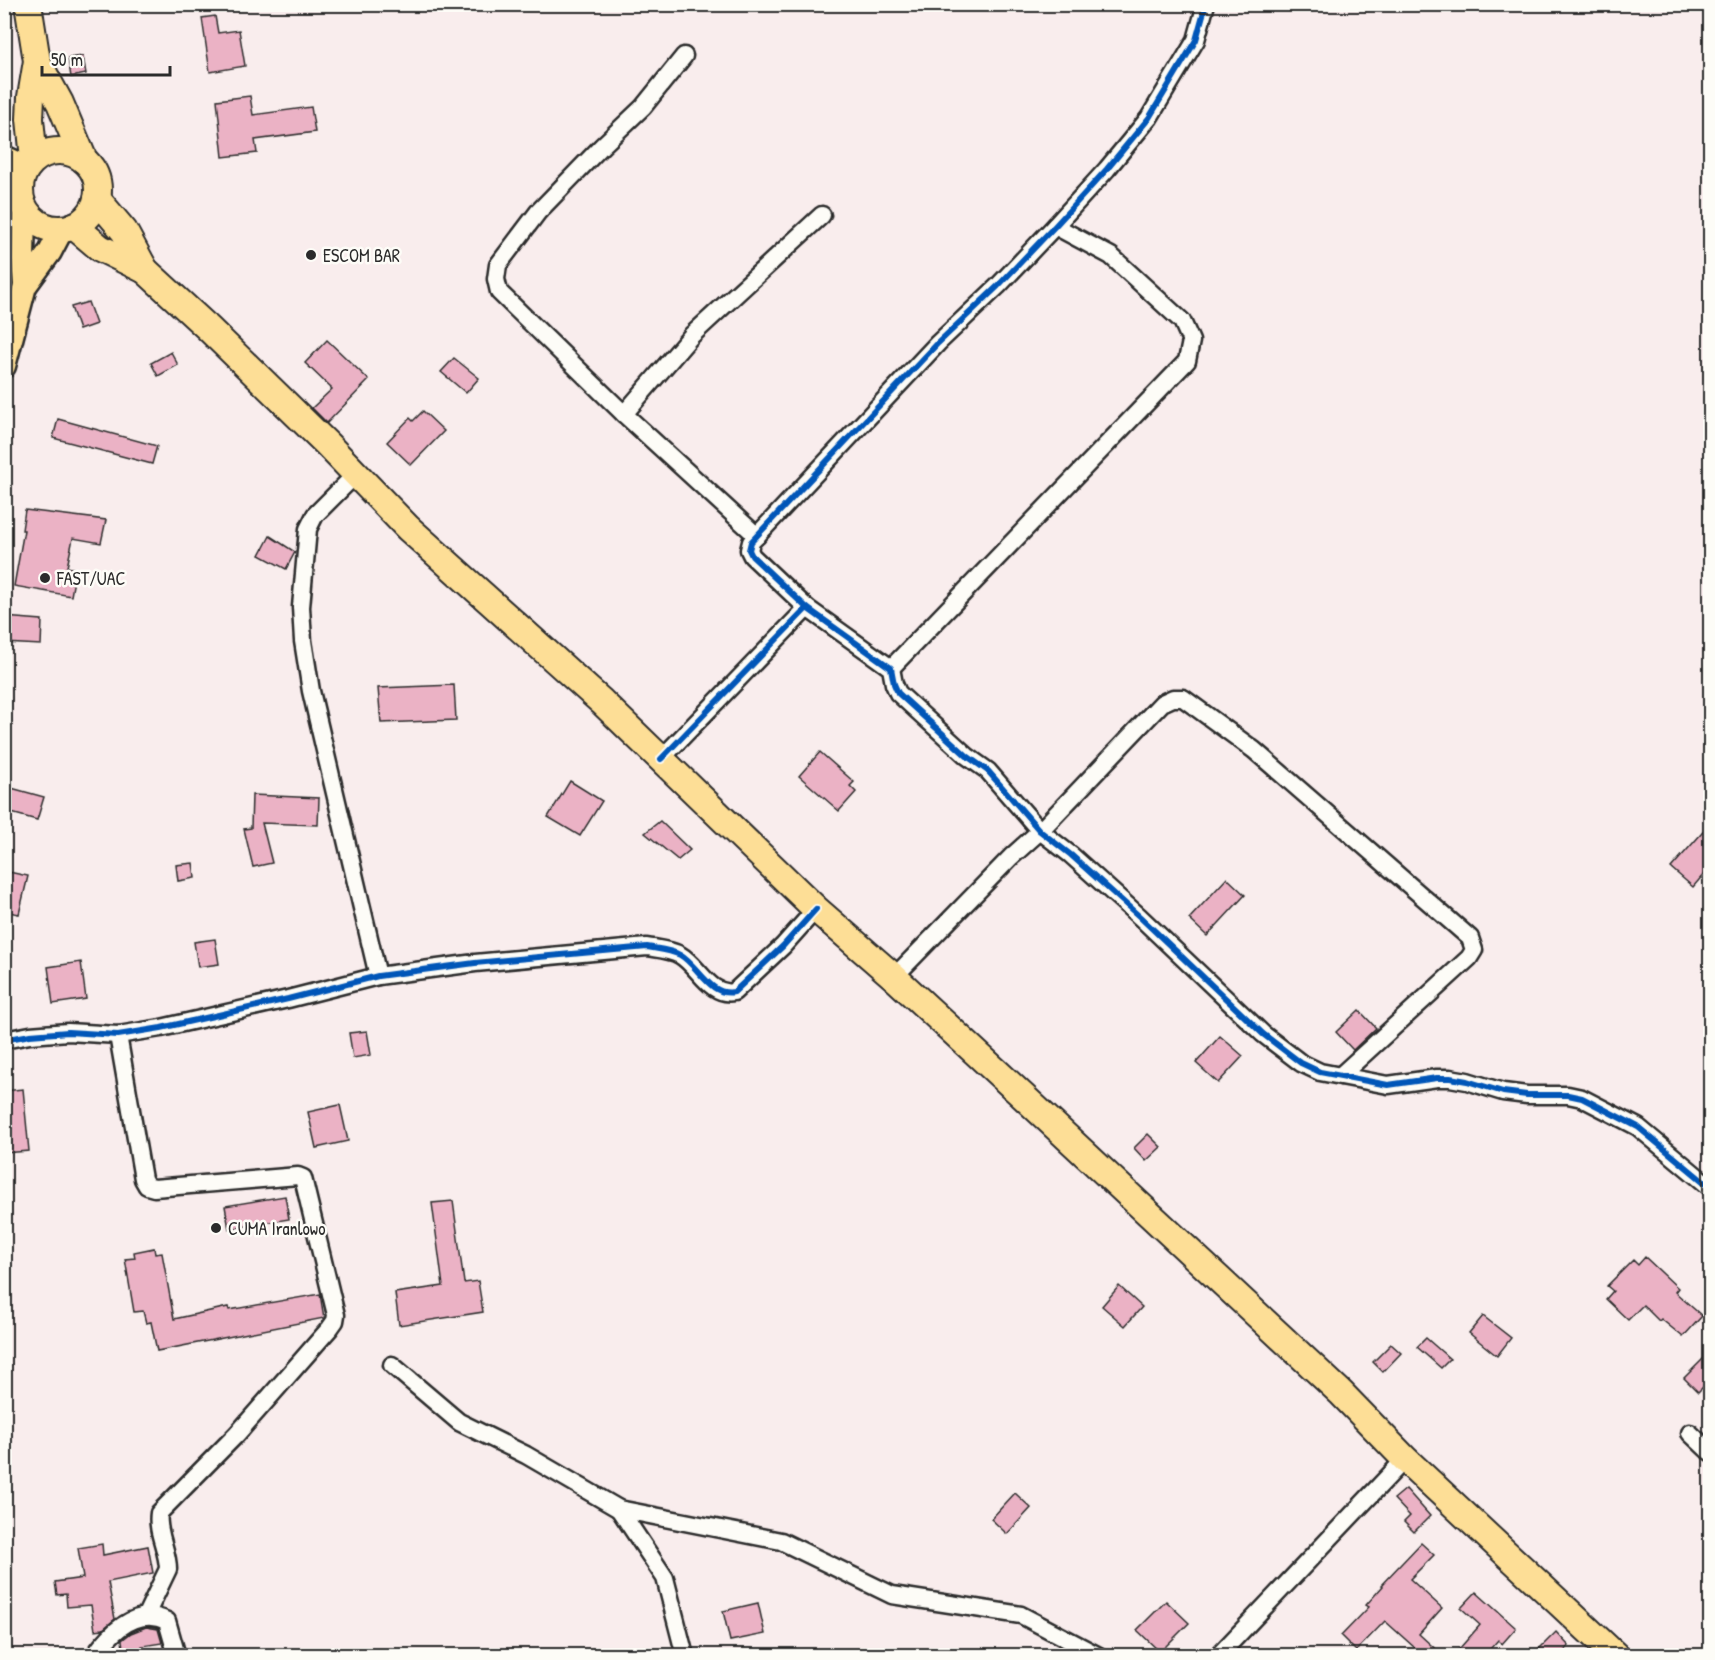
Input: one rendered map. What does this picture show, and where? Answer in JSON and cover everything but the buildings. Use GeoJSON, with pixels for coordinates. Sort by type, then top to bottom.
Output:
{"type":"FeatureCollection","features":[{"type":"Feature","properties":{"kind":"highway"},"geometry":{"type":"LineString","coordinates":[[21,161],[54,150],[75,154],[84,160],[92,168],[96,178],[97,199],[88,215],[68,227],[45,227],[33,220],[24,208],[19,195],[21,161],[37,61],[28,4]]}},
{"type":"Feature","properties":{"kind":"highway"},"geometry":{"type":"LineString","coordinates":[[37,61],[60,103],[84,160]]}},
{"type":"Feature","properties":{"kind":"highway"},"geometry":{"type":"LineString","coordinates":[[97,199],[124,231],[145,270]]}},
{"type":"Feature","properties":{"kind":"highway"},"geometry":{"type":"LineString","coordinates":[[68,227],[100,248],[145,270],[208,328],[327,444],[408,528],[602,702],[816,909],[894,977],[1341,1393],[1405,1459],[1616,1656]]}},
{"type":"Feature","properties":{"kind":"main road"},"geometry":{"type":"LineString","coordinates":[[4,366],[25,286],[24,208]]}},
{"type":"Feature","properties":{"kind":"main road"},"geometry":{"type":"LineString","coordinates":[[25,286],[68,227]]}},
{"type":"Feature","properties":{"kind":"street"},"geometry":{"type":"LineString","coordinates":[[1206,4],[1196,40],[1149,118],[1107,169],[998,286],[938,343],[751,542],[749,550],[752,556],[807,608],[891,668],[898,693],[967,756],[988,771],[1040,831],[1071,855],[1140,917],[1263,1034],[1301,1063],[1320,1072],[1389,1085],[1450,1078],[1503,1092],[1527,1095],[1568,1095],[1582,1098],[1638,1126],[1710,1187]]}},
{"type":"Feature","properties":{"kind":"street"},"geometry":{"type":"LineString","coordinates":[[684,56],[643,107],[538,212],[498,266],[496,279],[499,292],[624,414],[757,536]]}},
{"type":"Feature","properties":{"kind":"street"},"geometry":{"type":"LineString","coordinates":[[624,414],[692,335],[822,214]]}},
{"type":"Feature","properties":{"kind":"street"},"geometry":{"type":"LineString","coordinates":[[891,668],[1187,361],[1191,341],[1182,321],[1111,256],[1055,226]]}},
{"type":"Feature","properties":{"kind":"street"},"geometry":{"type":"LineString","coordinates":[[355,475],[315,515],[308,529],[301,607],[303,642],[311,691],[378,976]]}},
{"type":"Feature","properties":{"kind":"street"},"geometry":{"type":"LineString","coordinates":[[661,759],[807,608]]}},
{"type":"Feature","properties":{"kind":"street"},"geometry":{"type":"LineString","coordinates":[[894,977],[1011,857],[1040,831],[1162,703],[1173,698],[1183,698],[1254,750],[1470,938],[1474,950],[1470,958],[1340,1076]]}},
{"type":"Feature","properties":{"kind":"street"},"geometry":{"type":"LineString","coordinates":[[4,1040],[69,1032],[118,1035],[161,1028],[378,976],[475,963],[647,947],[681,955],[717,990],[726,994],[734,992],[783,946],[816,909]]}},
{"type":"Feature","properties":{"kind":"street"},"geometry":{"type":"LineString","coordinates":[[118,1035],[143,1179],[147,1186],[154,1188],[298,1176],[303,1178],[336,1315],[330,1328],[237,1434],[159,1513],[157,1521],[168,1569],[146,1616]]}},
{"type":"Feature","properties":{"kind":"street"},"geometry":{"type":"LineString","coordinates":[[392,1365],[459,1422],[526,1455],[619,1509],[781,1541],[892,1595],[1021,1615],[1099,1656]]}},
{"type":"Feature","properties":{"kind":"street"},"geometry":{"type":"LineString","coordinates":[[1690,1433],[1710,1452]]}},
{"type":"Feature","properties":{"kind":"street"},"geometry":{"type":"LineString","coordinates":[[1218,1656],[1405,1459]]}},
{"type":"Feature","properties":{"kind":"street"},"geometry":{"type":"LineString","coordinates":[[619,1509],[665,1578],[685,1656]]}},
{"type":"Feature","properties":{"kind":"street"},"geometry":{"type":"LineString","coordinates":[[94,1656],[119,1627],[146,1616],[167,1621],[177,1656]]}},
{"type":"Feature","properties":{"kind":"cycle path"},"geometry":{"type":"LineString","coordinates":[[661,759],[807,608],[752,556],[749,550],[751,542],[938,343],[998,286],[1107,169],[1149,118],[1196,40],[1206,4]]}},
{"type":"Feature","properties":{"kind":"cycle path"},"geometry":{"type":"LineString","coordinates":[[807,608],[891,668],[898,693],[967,756],[988,771],[1040,831],[1071,855],[1140,917],[1263,1034],[1301,1063],[1320,1072],[1388,1085],[1450,1078],[1503,1092],[1527,1095],[1568,1095],[1582,1098],[1638,1127],[1710,1187]]}},
{"type":"Feature","properties":{"kind":"cycle path"},"geometry":{"type":"LineString","coordinates":[[4,1040],[68,1032],[118,1035],[161,1028],[378,976],[475,963],[647,947],[680,955],[718,990],[734,992],[783,946],[816,909]]}},
{"type":"Feature","properties":{"kind":"place","name":"ESCOM BAR"},"geometry":{"type":"Point","coordinates":[311,255]}},
{"type":"Feature","properties":{"kind":"place","name":"FAST/UAC"},"geometry":{"type":"Point","coordinates":[45,578]}},
{"type":"Feature","properties":{"kind":"place","name":"CUMA Iranlowo"},"geometry":{"type":"Point","coordinates":[216,1228]}}]}
